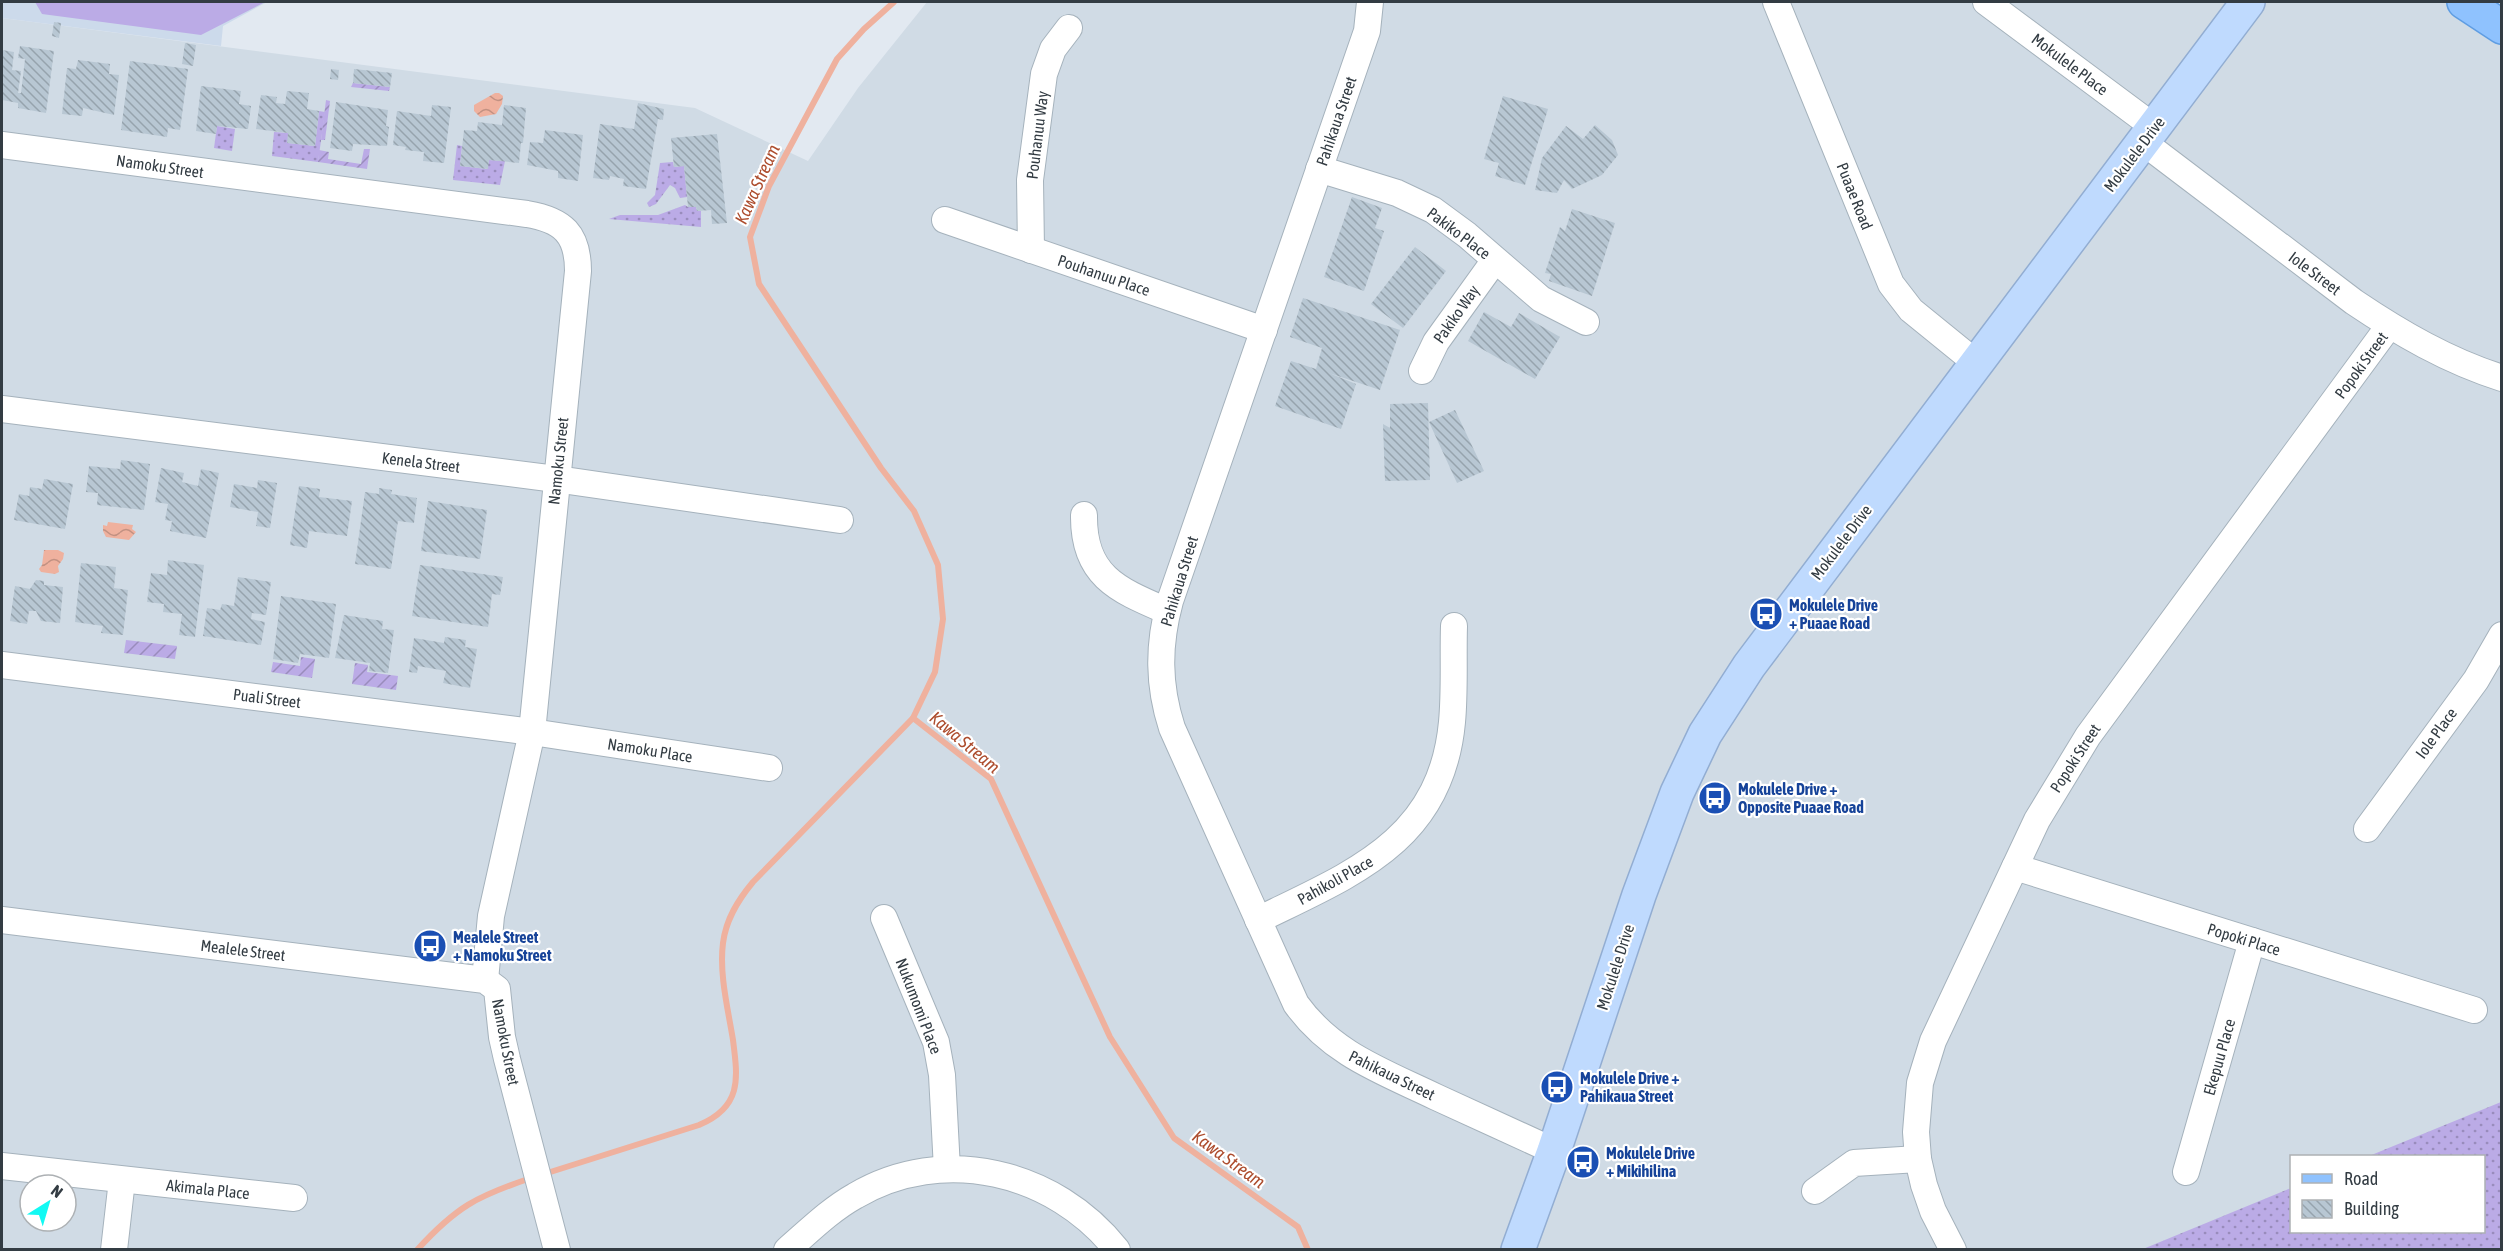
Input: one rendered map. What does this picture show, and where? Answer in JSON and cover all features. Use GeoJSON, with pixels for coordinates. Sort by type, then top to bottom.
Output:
{"type":"FeatureCollection","features":[{"type":"Feature","properties":{"kind":"main road"},"geometry":{"type":"LineString","coordinates":[[2464,2],[2502,27]]}},
{"type":"Feature","properties":{"kind":"street","name":"Pahikaua Street"},"geometry":{"type":"LineString","coordinates":[[1370,2],[1367,31],[1167,610],[1160,646],[1160,669],[1166,709],[1172,728],[1296,1004],[1326,1039],[1361,1062],[1554,1151]]}},
{"type":"Feature","properties":{"kind":"street","name":"Puaae Road"},"geometry":{"type":"LineString","coordinates":[[1776,2],[1891,284],[1911,310],[1975,362]]}},
{"type":"Feature","properties":{"kind":"street","name":"Mokulele Place"},"geometry":{"type":"LineString","coordinates":[[1986,2],[2149,134]]}},
{"type":"Feature","properties":{"kind":"street","name":"Mokulele Drive"},"geometry":{"type":"LineString","coordinates":[[1518,1250],[1554,1151],[1639,895],[1677,793],[1705,734],[1749,666],[1975,362],[2248,2]]}},
{"type":"Feature","properties":{"kind":"street","name":"Pouhanuu Way"},"geometry":{"type":"LineString","coordinates":[[1031,250],[1030,180],[1044,74],[1053,49],[1069,28]]}},
{"type":"Feature","properties":{"kind":"street","name":"Iole Street"},"geometry":{"type":"LineString","coordinates":[[2149,134],[2354,302],[2389,326],[2456,360],[2502,378]]}},
{"type":"Feature","properties":{"kind":"street","name":"Namoku Street"},"geometry":{"type":"LineString","coordinates":[[2,145],[527,214],[554,221],[564,228],[577,248],[578,271],[532,732],[491,916],[484,980],[496,989],[502,1036],[557,1250]]}},
{"type":"Feature","properties":{"kind":"street","name":"Pakiko Place"},"geometry":{"type":"LineString","coordinates":[[1319,169],[1415,201],[1450,222],[1541,299],[1586,322]]}},
{"type":"Feature","properties":{"kind":"street","name":"Pouhanuu Place"},"geometry":{"type":"LineString","coordinates":[[945,220],[1264,330]]}},
{"type":"Feature","properties":{"kind":"street","name":"Pakiko Way"},"geometry":{"type":"LineString","coordinates":[[1422,371],[1436,342],[1495,260]]}},
{"type":"Feature","properties":{"kind":"street","name":"Popoki Street"},"geometry":{"type":"LineString","coordinates":[[1953,1250],[1932,1211],[1918,1159],[1917,1105],[1933,1041],[2014,867],[2037,820],[2088,736],[2389,326]]}},
{"type":"Feature","properties":{"kind":"street","name":"Kenela Street"},"geometry":{"type":"LineString","coordinates":[[2,409],[556,479],[840,520]]}},
{"type":"Feature","properties":{"kind":"street"},"geometry":{"type":"LineString","coordinates":[[1084,514],[1086,546],[1101,574],[1126,594],[1167,610]]}},
{"type":"Feature","properties":{"kind":"street","name":"Pahikoli Place"},"geometry":{"type":"LineString","coordinates":[[1258,920],[1358,870],[1377,858],[1402,834],[1424,806],[1434,787],[1449,744],[1452,722],[1454,626]]}},
{"type":"Feature","properties":{"kind":"street","name":"Iole Place"},"geometry":{"type":"LineString","coordinates":[[2367,830],[2476,680],[2502,635]]}},
{"type":"Feature","properties":{"kind":"street","name":"Puali Street"},"geometry":{"type":"LineString","coordinates":[[2,665],[532,732]]}},
{"type":"Feature","properties":{"kind":"street","name":"Namoku Place"},"geometry":{"type":"LineString","coordinates":[[532,732],[769,768]]}},
{"type":"Feature","properties":{"kind":"street","name":"Popoki Place"},"geometry":{"type":"LineString","coordinates":[[2014,867],[2474,1010]]}},
{"type":"Feature","properties":{"kind":"street","name":"Nukumomi Place"},"geometry":{"type":"LineString","coordinates":[[884,918],[936,1042],[942,1075],[947,1169]]}},
{"type":"Feature","properties":{"kind":"street","name":"Mealele Street"},"geometry":{"type":"LineString","coordinates":[[2,920],[484,980]]}},
{"type":"Feature","properties":{"kind":"street","name":"Ekepuu Place"},"geometry":{"type":"LineString","coordinates":[[2186,1172],[2252,941]]}},
{"type":"Feature","properties":{"kind":"street"},"geometry":{"type":"LineString","coordinates":[[1815,1191],[1854,1163],[1918,1159]]}},
{"type":"Feature","properties":{"kind":"street","name":"Akimala Place"},"geometry":{"type":"LineString","coordinates":[[2,1166],[294,1198]]}},
{"type":"Feature","properties":{"kind":"street"},"geometry":{"type":"LineString","coordinates":[[787,1250],[836,1209],[856,1196],[900,1177],[947,1169],[995,1173],[1041,1188],[1064,1200],[1085,1216],[1117,1250]]}},
{"type":"Feature","properties":{"kind":"street"},"geometry":{"type":"LineString","coordinates":[[114,1250],[122,1180]]}},
{"type":"Feature","properties":{"kind":"shaded area"},"geometry":{"type":"Polygon","coordinates":[[[2,2],[267,2],[223,26],[221,46],[2,18],[2,2]]]}},
{"type":"Feature","properties":{"kind":"shaded area"},"geometry":{"type":"Polygon","coordinates":[[[35,2],[265,2],[201,35],[42,14],[35,2]]]}},
{"type":"Feature","properties":{"kind":"shaded area"},"geometry":{"type":"Polygon","coordinates":[[[927,2],[2456,2],[2501,34],[2501,1249],[2,1250],[2,18],[695,108],[808,161],[858,88],[927,2]]]}},
{"type":"Feature","properties":{"kind":"shaded area"},"geometry":{"type":"Polygon","coordinates":[[[353,83],[390,87],[389,91],[351,87],[353,83]]]}},
{"type":"Feature","properties":{"kind":"shaded area"},"geometry":{"type":"Polygon","coordinates":[[[326,100],[330,101],[325,140],[321,140],[326,100]]]}},
{"type":"Feature","properties":{"kind":"shaded area"},"geometry":{"type":"Polygon","coordinates":[[[319,111],[325,112],[318,162],[272,156],[274,132],[288,133],[288,143],[315,146],[319,111]]]}},
{"type":"Feature","properties":{"kind":"shaded area"},"geometry":{"type":"Polygon","coordinates":[[[217,126],[235,129],[232,151],[214,148],[217,126]]]}},
{"type":"Feature","properties":{"kind":"shaded area"},"geometry":{"type":"Polygon","coordinates":[[[457,145],[462,146],[460,166],[487,169],[489,160],[505,161],[500,185],[453,180],[457,145]]]}},
{"type":"Feature","properties":{"kind":"shaded area"},"geometry":{"type":"Polygon","coordinates":[[[364,149],[370,149],[367,169],[318,162],[319,150],[329,152],[328,159],[361,164],[364,149]]]}},
{"type":"Feature","properties":{"kind":"shaded area"},"geometry":{"type":"Polygon","coordinates":[[[673,162],[674,167],[684,166],[687,197],[680,198],[675,188],[670,185],[656,204],[649,207],[647,203],[655,195],[660,163],[673,162]]]}},
{"type":"Feature","properties":{"kind":"shaded area"},"geometry":{"type":"Polygon","coordinates":[[[685,205],[696,207],[697,211],[701,211],[701,227],[609,219],[620,215],[658,215],[685,205]]]}},
{"type":"Feature","properties":{"kind":"shaded area"},"geometry":{"type":"Polygon","coordinates":[[[126,640],[177,646],[175,659],[124,653],[126,640]]]}},
{"type":"Feature","properties":{"kind":"shaded area"},"geometry":{"type":"Polygon","coordinates":[[[301,657],[315,659],[312,678],[271,672],[273,662],[300,666],[301,657]]]}},
{"type":"Feature","properties":{"kind":"shaded area"},"geometry":{"type":"Polygon","coordinates":[[[355,663],[368,665],[367,672],[398,676],[396,690],[352,684],[355,663]]]}},
{"type":"Feature","properties":{"kind":"shaded area"},"geometry":{"type":"Polygon","coordinates":[[[2501,1102],[2501,1249],[2143,1249],[2290,1188],[2290,1233],[2485,1233],[2485,1155],[2371,1155],[2501,1102]]]}},
{"type":"Feature","properties":{"kind":"water"},"geometry":{"type":"Polygon","coordinates":[[[495,93],[503,96],[502,104],[496,114],[480,117],[474,111],[474,105],[495,93]]]}},
{"type":"Feature","properties":{"kind":"water"},"geometry":{"type":"Polygon","coordinates":[[[108,522],[133,525],[132,529],[136,532],[129,540],[106,537],[103,525],[107,526],[108,522]]]}},
{"type":"Feature","properties":{"kind":"water"},"geometry":{"type":"Polygon","coordinates":[[[44,550],[58,550],[64,553],[58,566],[59,572],[55,574],[41,572],[39,569],[42,565],[44,550]]]}},
{"type":"Feature","properties":{"kind":"building"},"geometry":{"type":"Polygon","coordinates":[[[54,22],[61,23],[59,38],[52,36],[54,22]]]}},
{"type":"Feature","properties":{"kind":"building"},"geometry":{"type":"Polygon","coordinates":[[[185,43],[196,45],[193,66],[182,64],[185,43]]]}},
{"type":"Feature","properties":{"kind":"building"},"geometry":{"type":"Polygon","coordinates":[[[20,46],[54,51],[46,113],[18,108],[18,103],[2,100],[2,50],[14,52],[12,70],[21,71],[18,93],[21,93],[25,59],[18,58],[20,46]]]}},
{"type":"Feature","properties":{"kind":"building"},"geometry":{"type":"Polygon","coordinates":[[[78,60],[110,64],[109,74],[119,75],[114,115],[83,108],[82,116],[62,114],[67,68],[76,69],[78,60]]]}},
{"type":"Feature","properties":{"kind":"building"},"geometry":{"type":"Polygon","coordinates":[[[130,61],[188,69],[180,130],[168,128],[167,137],[121,130],[130,61]]]}},
{"type":"Feature","properties":{"kind":"building"},"geometry":{"type":"Polygon","coordinates":[[[331,69],[339,70],[338,80],[330,79],[331,69]]]}},
{"type":"Feature","properties":{"kind":"building"},"geometry":{"type":"Polygon","coordinates":[[[354,69],[392,73],[390,87],[353,83],[354,69]]]}},
{"type":"Feature","properties":{"kind":"building"},"geometry":{"type":"Polygon","coordinates":[[[201,86],[241,91],[239,104],[251,106],[248,129],[217,126],[216,134],[196,131],[201,86]]]}},
{"type":"Feature","properties":{"kind":"building"},"geometry":{"type":"Polygon","coordinates":[[[287,91],[309,93],[307,109],[319,111],[315,146],[287,143],[288,133],[256,129],[261,95],[277,97],[276,103],[285,104],[287,91]]]}},
{"type":"Feature","properties":{"kind":"building"},"geometry":{"type":"Polygon","coordinates":[[[1503,96],[1548,109],[1525,185],[1495,176],[1499,163],[1484,159],[1503,96]]]}},
{"type":"Feature","properties":{"kind":"building"},"geometry":{"type":"Polygon","coordinates":[[[336,102],[388,110],[387,146],[353,144],[352,151],[330,148],[336,102]]]}},
{"type":"Feature","properties":{"kind":"building"},"geometry":{"type":"Polygon","coordinates":[[[638,103],[664,109],[663,120],[658,119],[646,189],[623,186],[624,179],[610,176],[609,180],[593,178],[600,124],[634,129],[638,103]]]}},
{"type":"Feature","properties":{"kind":"building"},"geometry":{"type":"Polygon","coordinates":[[[432,105],[451,107],[444,163],[423,161],[424,152],[405,150],[406,147],[393,145],[397,111],[431,116],[432,105]]]}},
{"type":"Feature","properties":{"kind":"building"},"geometry":{"type":"Polygon","coordinates":[[[504,105],[526,108],[519,163],[489,160],[488,169],[460,166],[464,130],[477,131],[478,122],[502,125],[504,105]]]}},
{"type":"Feature","properties":{"kind":"building"},"geometry":{"type":"Polygon","coordinates":[[[1595,125],[1612,140],[1618,155],[1602,175],[1572,189],[1564,180],[1557,193],[1535,190],[1542,158],[1566,126],[1583,139],[1595,125]]]}},
{"type":"Feature","properties":{"kind":"building"},"geometry":{"type":"Polygon","coordinates":[[[545,130],[583,135],[578,181],[558,178],[558,171],[527,165],[530,142],[543,143],[545,130]]]}},
{"type":"Feature","properties":{"kind":"building"},"geometry":{"type":"Polygon","coordinates":[[[717,134],[727,223],[712,224],[711,210],[697,211],[696,207],[688,207],[684,166],[674,167],[671,138],[717,134]]]}},
{"type":"Feature","properties":{"kind":"building"},"geometry":{"type":"Polygon","coordinates":[[[1352,197],[1382,208],[1375,228],[1384,231],[1364,291],[1324,277],[1352,197]]]}},
{"type":"Feature","properties":{"kind":"building"},"geometry":{"type":"Polygon","coordinates":[[[1572,209],[1615,223],[1592,296],[1549,281],[1551,274],[1545,273],[1560,227],[1565,231],[1572,209]]]}},
{"type":"Feature","properties":{"kind":"building"},"geometry":{"type":"Polygon","coordinates":[[[1415,247],[1446,271],[1403,328],[1371,304],[1415,247]]]}},
{"type":"Feature","properties":{"kind":"building"},"geometry":{"type":"Polygon","coordinates":[[[1303,298],[1400,330],[1380,390],[1329,373],[1356,384],[1341,429],[1275,406],[1291,361],[1316,369],[1322,348],[1290,337],[1303,298]]]}},
{"type":"Feature","properties":{"kind":"building"},"geometry":{"type":"Polygon","coordinates":[[[1484,312],[1511,327],[1519,313],[1560,337],[1535,379],[1468,341],[1484,312]]]}},
{"type":"Feature","properties":{"kind":"building"},"geometry":{"type":"Polygon","coordinates":[[[1428,403],[1430,480],[1385,481],[1383,424],[1390,428],[1390,404],[1428,403]]]}},
{"type":"Feature","properties":{"kind":"building"},"geometry":{"type":"Polygon","coordinates":[[[1455,410],[1484,471],[1457,483],[1429,422],[1455,410]]]}},
{"type":"Feature","properties":{"kind":"building"},"geometry":{"type":"Polygon","coordinates":[[[121,460],[150,464],[144,510],[97,505],[98,493],[86,492],[89,466],[120,469],[121,460]]]}},
{"type":"Feature","properties":{"kind":"building"},"geometry":{"type":"Polygon","coordinates":[[[161,468],[184,473],[182,482],[198,486],[201,469],[219,473],[206,538],[170,531],[172,521],[165,520],[168,504],[155,502],[161,468]]]}},
{"type":"Feature","properties":{"kind":"building"},"geometry":{"type":"Polygon","coordinates":[[[44,479],[73,484],[65,529],[14,520],[19,494],[29,496],[30,487],[42,489],[44,479]]]}},
{"type":"Feature","properties":{"kind":"building"},"geometry":{"type":"Polygon","coordinates":[[[258,480],[277,483],[270,528],[256,526],[258,512],[230,507],[234,484],[257,488],[258,480]]]}},
{"type":"Feature","properties":{"kind":"building"},"geometry":{"type":"Polygon","coordinates":[[[299,486],[320,489],[319,497],[352,501],[347,536],[309,531],[307,548],[290,545],[299,486]]]}},
{"type":"Feature","properties":{"kind":"building"},"geometry":{"type":"Polygon","coordinates":[[[379,488],[392,490],[391,494],[417,498],[414,523],[398,521],[391,569],[355,564],[365,492],[379,494],[379,488]]]}},
{"type":"Feature","properties":{"kind":"building"},"geometry":{"type":"Polygon","coordinates":[[[428,501],[487,510],[480,559],[421,551],[428,501]]]}},
{"type":"Feature","properties":{"kind":"building"},"geometry":{"type":"Polygon","coordinates":[[[168,560],[204,565],[195,637],[179,635],[182,614],[163,612],[164,604],[147,602],[151,573],[167,575],[168,560]]]}},
{"type":"Feature","properties":{"kind":"building"},"geometry":{"type":"Polygon","coordinates":[[[81,563],[116,567],[114,588],[128,590],[123,635],[101,633],[103,626],[75,622],[81,563]]]}},
{"type":"Feature","properties":{"kind":"building"},"geometry":{"type":"Polygon","coordinates":[[[420,565],[503,577],[500,595],[492,594],[488,627],[412,616],[420,565]]]}},
{"type":"Feature","properties":{"kind":"building"},"geometry":{"type":"Polygon","coordinates":[[[238,577],[271,582],[266,615],[252,613],[251,619],[265,622],[261,645],[203,636],[207,608],[220,610],[222,604],[234,606],[238,577]]]}},
{"type":"Feature","properties":{"kind":"building"},"geometry":{"type":"Polygon","coordinates":[[[36,580],[44,581],[44,585],[63,587],[60,623],[41,621],[36,611],[29,611],[27,624],[10,621],[15,586],[30,589],[36,580]]]}},
{"type":"Feature","properties":{"kind":"building"},"geometry":{"type":"Polygon","coordinates":[[[281,596],[336,604],[329,658],[300,654],[298,663],[273,659],[281,596]]]}},
{"type":"Feature","properties":{"kind":"building"},"geometry":{"type":"Polygon","coordinates":[[[344,615],[383,621],[382,629],[394,630],[388,673],[369,671],[370,663],[335,658],[344,615]]]}},
{"type":"Feature","properties":{"kind":"building"},"geometry":{"type":"Polygon","coordinates":[[[445,637],[466,640],[465,647],[477,649],[470,688],[443,683],[446,671],[418,666],[417,673],[409,672],[414,638],[444,643],[445,637]]]}},
{"type":"Feature","properties":{"kind":"waterway","name":"Kawa Stream"},"geometry":{"type":"LineString","coordinates":[[894,2],[864,29],[837,59],[769,186],[750,237],[759,284],[881,468],[914,511],[938,565],[943,619],[935,672],[913,718],[991,779],[1110,1037],[1174,1138],[1298,1227],[1308,1250]]}},
{"type":"Feature","properties":{"kind":"waterway"},"geometry":{"type":"LineString","coordinates":[[544,1174],[699,1125],[723,1110],[730,1100],[736,1079],[735,1054],[722,967],[723,943],[734,910],[753,882],[913,718]]}},
{"type":"Feature","properties":{"kind":"waterway"},"geometry":{"type":"LineString","coordinates":[[417,1250],[444,1223],[468,1205],[481,1197],[531,1178]]}},
{"type":"Feature","properties":{"kind":"place","name":"Mokulele Drive + Puaae Road"},"geometry":{"type":"Point","coordinates":[1766,614]}},
{"type":"Feature","properties":{"kind":"place","name":"Mokulele Drive + Opposite Puaae Road"},"geometry":{"type":"Point","coordinates":[1715,798]}},
{"type":"Feature","properties":{"kind":"place","name":"Mealele Street + Namoku Street"},"geometry":{"type":"Point","coordinates":[430,946]}},
{"type":"Feature","properties":{"kind":"place","name":"Mokulele Drive + Pahikaua Street"},"geometry":{"type":"Point","coordinates":[1557,1087]}},
{"type":"Feature","properties":{"kind":"place","name":"Mokulele Drive + Mikihilina"},"geometry":{"type":"Point","coordinates":[1583,1162]}}]}
